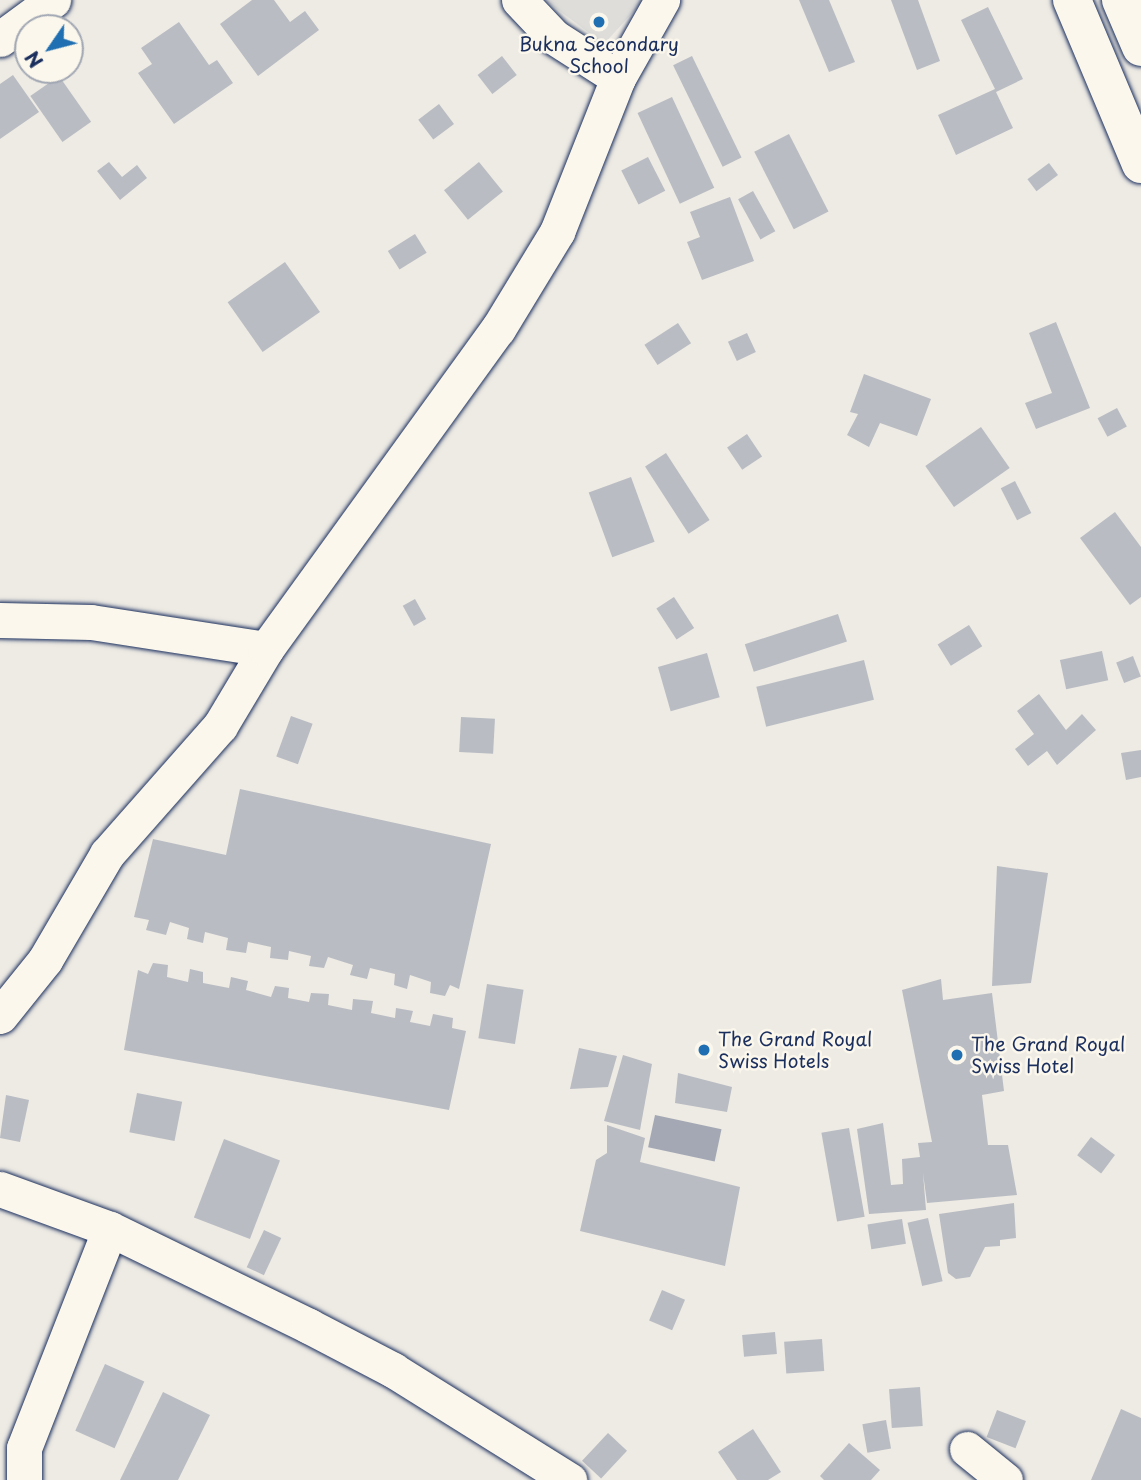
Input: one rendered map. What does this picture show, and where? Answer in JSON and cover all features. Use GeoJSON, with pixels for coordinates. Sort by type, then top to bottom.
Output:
{"type":"FeatureCollection","features":[{"type":"Feature","properties":{"kind":"highway"},"geometry":{"type":"LineString","coordinates":[[1072,0],[1141,164]]}},
{"type":"Feature","properties":{"kind":"highway"},"geometry":{"type":"LineString","coordinates":[[1121,0],[1141,47]]}},
{"type":"Feature","properties":{"kind":"street"},"geometry":{"type":"LineString","coordinates":[[0,39],[53,0]]}},
{"type":"Feature","properties":{"kind":"street"},"geometry":{"type":"LineString","coordinates":[[519,0],[554,37],[618,78]]}},
{"type":"Feature","properties":{"kind":"street"},"geometry":{"type":"LineString","coordinates":[[0,1016],[46,960],[107,854],[220,726],[265,649],[511,307],[557,232],[618,78],[662,0]]}},
{"type":"Feature","properties":{"kind":"street"},"geometry":{"type":"LineString","coordinates":[[0,620],[91,622],[265,649]]}},
{"type":"Feature","properties":{"kind":"street"},"geometry":{"type":"LineString","coordinates":[[0,1189],[110,1229],[393,1370],[569,1480]]}},
{"type":"Feature","properties":{"kind":"street"},"geometry":{"type":"LineString","coordinates":[[24,1480],[24,1448],[110,1229]]}},
{"type":"Feature","properties":{"kind":"street"},"geometry":{"type":"LineString","coordinates":[[967,1450],[1005,1480]]}},
{"type":"Feature","properties":{"kind":"shaded area","name":"Bukna Secondary School"},"geometry":{"type":"Polygon","coordinates":[[[545,0],[644,0],[604,44],[545,0]]]}},
{"type":"Feature","properties":{"kind":"shaded area"},"geometry":{"type":"Polygon","coordinates":[[[655,1115],[722,1129],[715,1161],[648,1147],[655,1115]]]}},
{"type":"Feature","properties":{"kind":"building"},"geometry":{"type":"Polygon","coordinates":[[[252,0],[274,0],[290,22],[305,11],[319,30],[258,76],[220,24],[252,0]]]}},
{"type":"Feature","properties":{"kind":"building"},"geometry":{"type":"Polygon","coordinates":[[[799,0],[829,0],[855,62],[829,72],[799,0]]]}},
{"type":"Feature","properties":{"kind":"building"},"geometry":{"type":"Polygon","coordinates":[[[891,0],[918,0],[940,61],[917,70],[891,0]]]}},
{"type":"Feature","properties":{"kind":"building"},"geometry":{"type":"Polygon","coordinates":[[[988,7],[1023,79],[996,92],[1013,128],[956,155],[938,115],[995,89],[961,20],[988,7]]]}},
{"type":"Feature","properties":{"kind":"building"},"geometry":{"type":"Polygon","coordinates":[[[179,22],[209,65],[217,60],[233,83],[174,124],[138,73],[152,64],[141,48],[179,22]]]}},
{"type":"Feature","properties":{"kind":"building"},"geometry":{"type":"Polygon","coordinates":[[[502,56],[517,75],[492,94],[478,75],[502,56]]]}},
{"type":"Feature","properties":{"kind":"building"},"geometry":{"type":"Polygon","coordinates":[[[692,56],[742,158],[723,167],[673,65],[692,56]]]}},
{"type":"Feature","properties":{"kind":"building"},"geometry":{"type":"Polygon","coordinates":[[[13,75],[14,84],[19,84],[39,112],[0,139],[0,84],[13,75]]]}},
{"type":"Feature","properties":{"kind":"building"},"geometry":{"type":"Polygon","coordinates":[[[48,84],[65,84],[91,122],[62,142],[30,96],[48,84]]]}},
{"type":"Feature","properties":{"kind":"building"},"geometry":{"type":"Polygon","coordinates":[[[672,97],[714,188],[680,204],[638,113],[672,97]]]}},
{"type":"Feature","properties":{"kind":"building"},"geometry":{"type":"Polygon","coordinates":[[[439,104],[454,124],[433,140],[418,120],[439,104]]]}},
{"type":"Feature","properties":{"kind":"building"},"geometry":{"type":"Polygon","coordinates":[[[789,134],[828,212],[794,229],[754,152],[789,134]]]}},
{"type":"Feature","properties":{"kind":"building"},"geometry":{"type":"Polygon","coordinates":[[[648,157],[665,191],[639,204],[621,171],[648,157]]]}},
{"type":"Feature","properties":{"kind":"building"},"geometry":{"type":"Polygon","coordinates":[[[109,162],[122,177],[137,165],[147,178],[120,200],[97,171],[109,162]]]}},
{"type":"Feature","properties":{"kind":"building"},"geometry":{"type":"Polygon","coordinates":[[[479,162],[503,192],[468,220],[444,190],[479,162]]]}},
{"type":"Feature","properties":{"kind":"building"},"geometry":{"type":"Polygon","coordinates":[[[1049,163],[1058,175],[1036,191],[1027,179],[1049,163]]]}},
{"type":"Feature","properties":{"kind":"building"},"geometry":{"type":"Polygon","coordinates":[[[753,191],[775,231],[760,239],[738,199],[753,191]]]}},
{"type":"Feature","properties":{"kind":"building"},"geometry":{"type":"Polygon","coordinates":[[[730,197],[754,261],[702,280],[687,242],[700,237],[690,212],[730,197]]]}},
{"type":"Feature","properties":{"kind":"building"},"geometry":{"type":"Polygon","coordinates":[[[415,234],[427,253],[400,270],[388,251],[415,234]]]}},
{"type":"Feature","properties":{"kind":"building"},"geometry":{"type":"Polygon","coordinates":[[[285,262],[320,312],[263,352],[228,302],[285,262]]]}},
{"type":"Feature","properties":{"kind":"building"},"geometry":{"type":"Polygon","coordinates":[[[1056,322],[1090,408],[1036,429],[1025,403],[1052,393],[1029,333],[1056,322]]]}},
{"type":"Feature","properties":{"kind":"building"},"geometry":{"type":"Polygon","coordinates":[[[678,323],[691,343],[658,365],[644,345],[678,323]]]}},
{"type":"Feature","properties":{"kind":"building"},"geometry":{"type":"Polygon","coordinates":[[[747,333],[756,352],[737,361],[728,342],[747,333]]]}},
{"type":"Feature","properties":{"kind":"building"},"geometry":{"type":"Polygon","coordinates":[[[864,374],[931,399],[917,436],[880,423],[869,447],[847,435],[858,414],[850,412],[864,374]]]}},
{"type":"Feature","properties":{"kind":"building"},"geometry":{"type":"Polygon","coordinates":[[[1117,408],[1127,427],[1107,437],[1098,418],[1117,408]]]}},
{"type":"Feature","properties":{"kind":"building"},"geometry":{"type":"Polygon","coordinates":[[[981,427],[1010,468],[954,507],[925,466],[981,427]]]}},
{"type":"Feature","properties":{"kind":"building"},"geometry":{"type":"Polygon","coordinates":[[[747,434],[762,456],[742,470],[727,447],[747,434]]]}},
{"type":"Feature","properties":{"kind":"building"},"geometry":{"type":"Polygon","coordinates":[[[666,453],[710,520],[689,534],[645,467],[666,453]]]}},
{"type":"Feature","properties":{"kind":"building"},"geometry":{"type":"Polygon","coordinates":[[[631,477],[655,542],[612,557],[589,492],[631,477]]]}},
{"type":"Feature","properties":{"kind":"building"},"geometry":{"type":"Polygon","coordinates":[[[1015,481],[1031,513],[1017,520],[1001,488],[1015,481]]]}},
{"type":"Feature","properties":{"kind":"building"},"geometry":{"type":"Polygon","coordinates":[[[1115,512],[1141,547],[1141,597],[1130,605],[1080,538],[1115,512]]]}},
{"type":"Feature","properties":{"kind":"building"},"geometry":{"type":"Polygon","coordinates":[[[674,597],[694,628],[677,639],[656,608],[674,597]]]}},
{"type":"Feature","properties":{"kind":"building"},"geometry":{"type":"Polygon","coordinates":[[[415,599],[426,619],[414,626],[403,606],[415,599]]]}},
{"type":"Feature","properties":{"kind":"building"},"geometry":{"type":"Polygon","coordinates":[[[838,614],[847,642],[754,672],[745,644],[838,614]]]}},
{"type":"Feature","properties":{"kind":"building"},"geometry":{"type":"Polygon","coordinates":[[[969,625],[982,646],[951,666],[938,645],[969,625]]]}},
{"type":"Feature","properties":{"kind":"building"},"geometry":{"type":"Polygon","coordinates":[[[1102,651],[1108,680],[1066,689],[1060,660],[1102,651]]]}},
{"type":"Feature","properties":{"kind":"building"},"geometry":{"type":"Polygon","coordinates":[[[707,653],[720,697],[671,711],[658,667],[707,653]]]}},
{"type":"Feature","properties":{"kind":"building"},"geometry":{"type":"Polygon","coordinates":[[[1133,656],[1141,677],[1124,683],[1116,662],[1133,656]]]}},
{"type":"Feature","properties":{"kind":"building"},"geometry":{"type":"Polygon","coordinates":[[[864,660],[874,700],[766,727],[756,687],[864,660]]]}},
{"type":"Feature","properties":{"kind":"building"},"geometry":{"type":"Polygon","coordinates":[[[1039,694],[1066,730],[1082,714],[1096,730],[1057,765],[1047,751],[1028,766],[1015,749],[1034,734],[1017,711],[1039,694]]]}},
{"type":"Feature","properties":{"kind":"building"},"geometry":{"type":"Polygon","coordinates":[[[291,716],[313,724],[298,764],[276,756],[291,716]]]}},
{"type":"Feature","properties":{"kind":"building"},"geometry":{"type":"Polygon","coordinates":[[[461,717],[495,719],[493,754],[459,752],[461,717]]]}},
{"type":"Feature","properties":{"kind":"building"},"geometry":{"type":"Polygon","coordinates":[[[1141,750],[1141,777],[1126,780],[1121,753],[1141,750]]]}},
{"type":"Feature","properties":{"kind":"building"},"geometry":{"type":"Polygon","coordinates":[[[240,789],[491,844],[459,989],[450,985],[445,996],[430,993],[431,982],[410,975],[407,989],[394,985],[395,974],[370,968],[367,979],[350,975],[353,965],[328,957],[324,968],[309,966],[311,956],[289,951],[288,960],[270,958],[271,947],[248,942],[246,953],[226,950],[228,938],[205,932],[203,943],[187,939],[189,928],[170,922],[166,935],[146,930],[149,920],[134,917],[153,839],[226,855],[240,789]]]}},
{"type":"Feature","properties":{"kind":"building"},"geometry":{"type":"Polygon","coordinates":[[[997,866],[1048,873],[1031,983],[992,986],[997,866]]]}},
{"type":"Feature","properties":{"kind":"building"},"geometry":{"type":"Polygon","coordinates":[[[153,963],[168,965],[167,977],[188,982],[190,969],[203,972],[203,983],[229,988],[231,977],[248,981],[246,990],[271,997],[275,986],[289,988],[288,998],[309,1002],[311,993],[329,994],[328,1005],[352,1010],[353,999],[373,1001],[371,1013],[395,1018],[396,1008],[413,1011],[410,1022],[430,1026],[433,1014],[453,1018],[452,1028],[466,1031],[449,1110],[124,1050],[138,970],[148,974],[153,963]]]}},
{"type":"Feature","properties":{"kind":"building","name":"The Grand Royal Swiss Hotel"},"geometry":{"type":"Polygon","coordinates":[[[941,979],[943,1000],[992,993],[1004,1091],[982,1095],[988,1145],[1008,1145],[1017,1195],[927,1203],[923,1173],[926,1210],[869,1214],[857,1129],[883,1123],[891,1185],[903,1184],[902,1159],[920,1157],[918,1143],[932,1142],[902,990],[941,979]]]}},
{"type":"Feature","properties":{"kind":"building"},"geometry":{"type":"Polygon","coordinates":[[[487,984],[524,990],[515,1044],[478,1038],[487,984]]]}},
{"type":"Feature","properties":{"kind":"building"},"geometry":{"type":"Polygon","coordinates":[[[579,1048],[617,1056],[608,1087],[570,1089],[579,1048]]]}},
{"type":"Feature","properties":{"kind":"building"},"geometry":{"type":"Polygon","coordinates":[[[623,1055],[652,1064],[640,1130],[604,1121],[623,1055]]]}},
{"type":"Feature","properties":{"kind":"building"},"geometry":{"type":"Polygon","coordinates":[[[678,1073],[732,1087],[727,1112],[675,1103],[678,1073]]]}},
{"type":"Feature","properties":{"kind":"building"},"geometry":{"type":"Polygon","coordinates":[[[137,1093],[182,1102],[175,1141],[129,1132],[137,1093]]]}},
{"type":"Feature","properties":{"kind":"building"},"geometry":{"type":"Polygon","coordinates":[[[6,1095],[29,1100],[20,1142],[0,1138],[6,1095]]]}},
{"type":"Feature","properties":{"kind":"building"},"geometry":{"type":"Polygon","coordinates":[[[607,1125],[645,1138],[640,1162],[740,1187],[725,1266],[580,1231],[596,1160],[607,1153],[607,1125]]]}},
{"type":"Feature","properties":{"kind":"building"},"geometry":{"type":"Polygon","coordinates":[[[849,1128],[865,1217],[837,1221],[821,1133],[849,1128]]]}},
{"type":"Feature","properties":{"kind":"building"},"geometry":{"type":"Polygon","coordinates":[[[1091,1137],[1115,1155],[1101,1173],[1077,1155],[1091,1137]]]}},
{"type":"Feature","properties":{"kind":"building"},"geometry":{"type":"Polygon","coordinates":[[[224,1139],[280,1161],[250,1239],[194,1217],[224,1139]]]}},
{"type":"Feature","properties":{"kind":"building"},"geometry":{"type":"Polygon","coordinates":[[[1014,1203],[1016,1238],[1000,1240],[1000,1246],[985,1247],[970,1277],[956,1279],[948,1273],[939,1214],[1014,1203]]]}},
{"type":"Feature","properties":{"kind":"building"},"geometry":{"type":"Polygon","coordinates":[[[928,1218],[943,1281],[922,1286],[908,1223],[928,1218]]]}},
{"type":"Feature","properties":{"kind":"building"},"geometry":{"type":"Polygon","coordinates":[[[902,1219],[906,1244],[871,1249],[867,1224],[902,1219]]]}},
{"type":"Feature","properties":{"kind":"building"},"geometry":{"type":"Polygon","coordinates":[[[264,1230],[281,1238],[264,1275],[247,1267],[264,1230]]]}},
{"type":"Feature","properties":{"kind":"building"},"geometry":{"type":"Polygon","coordinates":[[[662,1290],[685,1300],[672,1330],[649,1320],[662,1290]]]}},
{"type":"Feature","properties":{"kind":"building"},"geometry":{"type":"Polygon","coordinates":[[[775,1332],[777,1354],[744,1357],[742,1335],[775,1332]]]}},
{"type":"Feature","properties":{"kind":"building"},"geometry":{"type":"Polygon","coordinates":[[[822,1339],[824,1371],[786,1374],[784,1342],[822,1339]]]}},
{"type":"Feature","properties":{"kind":"building"},"geometry":{"type":"Polygon","coordinates":[[[105,1364],[144,1381],[115,1448],[75,1431],[105,1364]]]}},
{"type":"Feature","properties":{"kind":"building"},"geometry":{"type":"Polygon","coordinates":[[[920,1387],[923,1426],[892,1428],[889,1389],[920,1387]]]}},
{"type":"Feature","properties":{"kind":"building"},"geometry":{"type":"Polygon","coordinates":[[[163,1392],[210,1415],[178,1480],[120,1480],[163,1392]]]}},
{"type":"Feature","properties":{"kind":"building"},"geometry":{"type":"Polygon","coordinates":[[[1121,1409],[1141,1418],[1141,1480],[1091,1480],[1121,1409]]]}},
{"type":"Feature","properties":{"kind":"building"},"geometry":{"type":"Polygon","coordinates":[[[997,1410],[1026,1421],[1016,1448],[987,1437],[997,1410]]]}},
{"type":"Feature","properties":{"kind":"building"},"geometry":{"type":"Polygon","coordinates":[[[886,1420],[891,1449],[867,1453],[862,1424],[886,1420]]]}},
{"type":"Feature","properties":{"kind":"building"},"geometry":{"type":"Polygon","coordinates":[[[753,1429],[781,1472],[768,1480],[737,1480],[718,1452],[753,1429]]]}},
{"type":"Feature","properties":{"kind":"building"},"geometry":{"type":"Polygon","coordinates":[[[608,1433],[627,1451],[601,1479],[582,1461],[608,1433]]]}},
{"type":"Feature","properties":{"kind":"building"},"geometry":{"type":"Polygon","coordinates":[[[849,1443],[880,1470],[871,1480],[824,1480],[820,1476],[849,1443]]]}},
{"type":"Feature","properties":{"kind":"place","name":"Bukna Secondary School"},"geometry":{"type":"Point","coordinates":[599,22]}},
{"type":"Feature","properties":{"kind":"place","name":"The Grand Royal Swiss Hotels"},"geometry":{"type":"Point","coordinates":[704,1050]}},
{"type":"Feature","properties":{"kind":"place","name":"The Grand Royal Swiss Hotel"},"geometry":{"type":"Point","coordinates":[957,1055]}}]}
